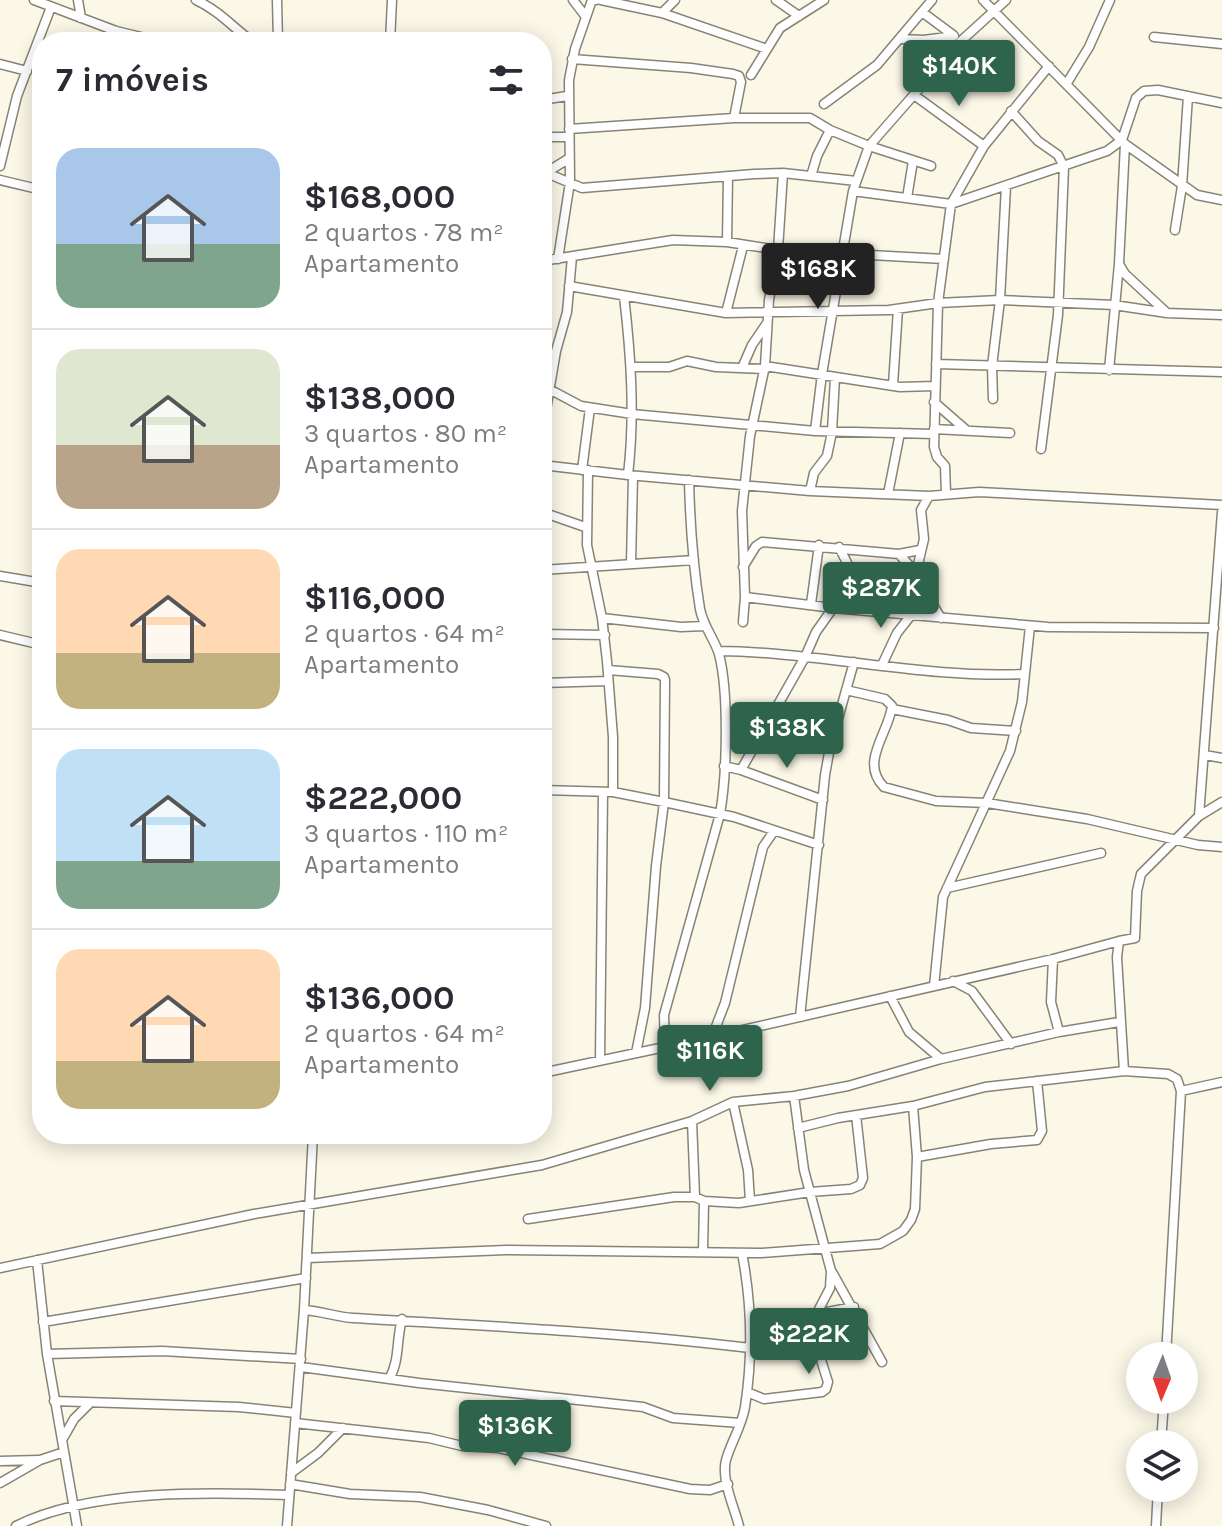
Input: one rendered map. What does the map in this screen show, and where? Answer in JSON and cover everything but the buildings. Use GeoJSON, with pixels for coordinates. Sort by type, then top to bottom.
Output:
{"type":"FeatureCollection","features":[{"type":"Feature","properties":{"kind":"street"},"geometry":{"type":"LineString","coordinates":[[34,0],[120,32]]}},
{"type":"Feature","properties":{"kind":"street"},"geometry":{"type":"LineString","coordinates":[[78,0],[81,18]]}},
{"type":"Feature","properties":{"kind":"street"},"geometry":{"type":"LineString","coordinates":[[196,0],[218,5],[238,32]]}},
{"type":"Feature","properties":{"kind":"street"},"geometry":{"type":"LineString","coordinates":[[277,0],[278,32]]}},
{"type":"Feature","properties":{"kind":"street"},"geometry":{"type":"LineString","coordinates":[[390,32],[392,0]]}},
{"type":"Feature","properties":{"kind":"street"},"geometry":{"type":"LineString","coordinates":[[573,0],[586,17]]}},
{"type":"Feature","properties":{"kind":"street"},"geometry":{"type":"LineString","coordinates":[[558,259],[570,182],[567,96],[572,59],[586,17],[598,0],[662,13],[767,49]]}},
{"type":"Feature","properties":{"kind":"street"},"geometry":{"type":"LineString","coordinates":[[662,13],[675,0]]}},
{"type":"Feature","properties":{"kind":"street"},"geometry":{"type":"LineString","coordinates":[[776,0],[799,16]]}},
{"type":"Feature","properties":{"kind":"street"},"geometry":{"type":"LineString","coordinates":[[751,75],[780,28],[824,0]]}},
{"type":"Feature","properties":{"kind":"street"},"geometry":{"type":"LineString","coordinates":[[824,104],[877,65],[932,0]]}},
{"type":"Feature","properties":{"kind":"street"},"geometry":{"type":"LineString","coordinates":[[983,0],[1124,142],[1197,195],[1222,200]]}},
{"type":"Feature","properties":{"kind":"street"},"geometry":{"type":"LineString","coordinates":[[815,431],[853,191],[869,146],[958,38],[1006,0]]}},
{"type":"Feature","properties":{"kind":"street"},"geometry":{"type":"LineString","coordinates":[[1067,83],[1089,47],[1110,0]]}},
{"type":"Feature","properties":{"kind":"street"},"geometry":{"type":"LineString","coordinates":[[42,32],[51,7]]}},
{"type":"Feature","properties":{"kind":"street"},"geometry":{"type":"LineString","coordinates":[[922,12],[958,38]]}},
{"type":"Feature","properties":{"kind":"street"},"geometry":{"type":"LineString","coordinates":[[98,24],[98,32]]}},
{"type":"Feature","properties":{"kind":"street"},"geometry":{"type":"LineString","coordinates":[[1154,37],[1222,44]]}},
{"type":"Feature","properties":{"kind":"street"},"geometry":{"type":"LineString","coordinates":[[901,39],[958,38]]}},
{"type":"Feature","properties":{"kind":"street"},"geometry":{"type":"LineString","coordinates":[[0,166],[3,140],[32,58]]}},
{"type":"Feature","properties":{"kind":"street"},"geometry":{"type":"LineString","coordinates":[[572,59],[704,69],[739,76],[741,82],[734,118]]}},
{"type":"Feature","properties":{"kind":"street"},"geometry":{"type":"LineString","coordinates":[[0,64],[27,71]]}},
{"type":"Feature","properties":{"kind":"street"},"geometry":{"type":"LineString","coordinates":[[946,494],[945,466],[935,455],[934,386],[938,303],[951,204],[984,146],[1049,66]]}},
{"type":"Feature","properties":{"kind":"street"},"geometry":{"type":"LineString","coordinates":[[1109,370],[1119,264],[1124,142],[1136,98],[1144,91],[1158,90],[1222,103]]}},
{"type":"Feature","properties":{"kind":"street"},"geometry":{"type":"LineString","coordinates":[[914,95],[984,146]]}},
{"type":"Feature","properties":{"kind":"street"},"geometry":{"type":"LineString","coordinates":[[552,98],[567,96]]}},
{"type":"Feature","properties":{"kind":"street"},"geometry":{"type":"LineString","coordinates":[[1175,230],[1182,186],[1188,96]]}},
{"type":"Feature","properties":{"kind":"street"},"geometry":{"type":"LineString","coordinates":[[1011,111],[1038,141],[1058,155],[1064,167],[1059,303],[1041,449]]}},
{"type":"Feature","properties":{"kind":"street"},"geometry":{"type":"LineString","coordinates":[[552,136],[734,118],[810,118],[869,146],[931,166]]}},
{"type":"Feature","properties":{"kind":"street"},"geometry":{"type":"LineString","coordinates":[[811,176],[830,130]]}},
{"type":"Feature","properties":{"kind":"street"},"geometry":{"type":"LineString","coordinates":[[853,191],[951,204],[1101,155],[1124,142]]}},
{"type":"Feature","properties":{"kind":"street"},"geometry":{"type":"LineString","coordinates":[[552,168],[568,159]]}},
{"type":"Feature","properties":{"kind":"street"},"geometry":{"type":"LineString","coordinates":[[907,198],[913,161]]}},
{"type":"Feature","properties":{"kind":"street"},"geometry":{"type":"LineString","coordinates":[[552,175],[577,187],[591,188],[783,173],[856,181]]}},
{"type":"Feature","properties":{"kind":"street"},"geometry":{"type":"LineString","coordinates":[[743,622],[745,597],[741,528],[744,484],[765,368],[783,173]]}},
{"type":"Feature","properties":{"kind":"street"},"geometry":{"type":"LineString","coordinates":[[727,242],[728,176]]}},
{"type":"Feature","properties":{"kind":"street"},"geometry":{"type":"LineString","coordinates":[[0,180],[32,188]]}},
{"type":"Feature","properties":{"kind":"street"},"geometry":{"type":"LineString","coordinates":[[993,399],[992,366],[1000,300],[1006,186]]}},
{"type":"Feature","properties":{"kind":"street"},"geometry":{"type":"LineString","coordinates":[[552,260],[673,240],[727,242],[778,250],[944,259]]}},
{"type":"Feature","properties":{"kind":"street"},"geometry":{"type":"LineString","coordinates":[[726,313],[743,246]]}},
{"type":"Feature","properties":{"kind":"street"},"geometry":{"type":"LineString","coordinates":[[552,373],[567,312],[572,257]]}},
{"type":"Feature","properties":{"kind":"street"},"geometry":{"type":"LineString","coordinates":[[1119,264],[1125,274],[1167,313]]}},
{"type":"Feature","properties":{"kind":"street"},"geometry":{"type":"LineString","coordinates":[[569,286],[768,318],[1000,300],[1114,305],[1167,313],[1222,315]]}},
{"type":"Feature","properties":{"kind":"street"},"geometry":{"type":"LineString","coordinates":[[624,296],[631,367],[631,563]]}},
{"type":"Feature","properties":{"kind":"street"},"geometry":{"type":"LineString","coordinates":[[893,385],[898,309]]}},
{"type":"Feature","properties":{"kind":"street"},"geometry":{"type":"LineString","coordinates":[[742,368],[768,318]]}},
{"type":"Feature","properties":{"kind":"street"},"geometry":{"type":"LineString","coordinates":[[631,367],[669,367],[687,361],[822,374],[893,385],[934,386]]}},
{"type":"Feature","properties":{"kind":"street"},"geometry":{"type":"LineString","coordinates":[[936,364],[1222,372]]}},
{"type":"Feature","properties":{"kind":"street"},"geometry":{"type":"LineString","coordinates":[[810,491],[814,473],[826,460],[832,432],[835,377]]}},
{"type":"Feature","properties":{"kind":"street"},"geometry":{"type":"LineString","coordinates":[[552,391],[576,405],[590,408],[815,431],[900,433],[965,430],[1010,433]]}},
{"type":"Feature","properties":{"kind":"street"},"geometry":{"type":"LineString","coordinates":[[934,402],[965,430]]}},
{"type":"Feature","properties":{"kind":"street"},"geometry":{"type":"LineString","coordinates":[[590,408],[585,527],[605,635],[613,737],[608,792],[600,1060]]}},
{"type":"Feature","properties":{"kind":"street"},"geometry":{"type":"LineString","coordinates":[[888,494],[900,433]]}},
{"type":"Feature","properties":{"kind":"street"},"geometry":{"type":"LineString","coordinates":[[552,466],[810,491],[929,496],[979,492],[1222,505]]}},
{"type":"Feature","properties":{"kind":"street"},"geometry":{"type":"LineString","coordinates":[[665,1047],[664,1015],[720,814],[724,766],[724,691],[718,651],[704,626],[694,560],[689,480]]}},
{"type":"Feature","properties":{"kind":"street"},"geometry":{"type":"LineString","coordinates":[[882,665],[897,633],[912,614],[924,534],[921,510],[929,496]]}},
{"type":"Feature","properties":{"kind":"street"},"geometry":{"type":"LineString","coordinates":[[1199,816],[1222,512]]}},
{"type":"Feature","properties":{"kind":"street"},"geometry":{"type":"LineString","coordinates":[[552,515],[585,527]]}},
{"type":"Feature","properties":{"kind":"street"},"geometry":{"type":"LineString","coordinates":[[743,568],[758,543],[819,545],[899,554],[920,550]]}},
{"type":"Feature","properties":{"kind":"street"},"geometry":{"type":"LineString","coordinates":[[811,604],[819,545]]}},
{"type":"Feature","properties":{"kind":"street"},"geometry":{"type":"LineString","coordinates":[[839,547],[856,586],[845,607]]}},
{"type":"Feature","properties":{"kind":"street"},"geometry":{"type":"LineString","coordinates":[[899,554],[916,575],[941,618]]}},
{"type":"Feature","properties":{"kind":"street"},"geometry":{"type":"LineString","coordinates":[[552,569],[694,560]]}},
{"type":"Feature","properties":{"kind":"street"},"geometry":{"type":"LineString","coordinates":[[0,576],[32,581]]}},
{"type":"Feature","properties":{"kind":"street"},"geometry":{"type":"LineString","coordinates":[[745,597],[1030,626],[1214,628]]}},
{"type":"Feature","properties":{"kind":"street"},"geometry":{"type":"LineString","coordinates":[[741,770],[816,632],[833,608]]}},
{"type":"Feature","properties":{"kind":"street"},"geometry":{"type":"LineString","coordinates":[[602,618],[655,625],[704,626]]}},
{"type":"Feature","properties":{"kind":"street"},"geometry":{"type":"LineString","coordinates":[[934,986],[942,904],[947,888],[1010,751],[1016,731],[1030,626]]}},
{"type":"Feature","properties":{"kind":"street"},"geometry":{"type":"LineString","coordinates":[[552,634],[605,635]]}},
{"type":"Feature","properties":{"kind":"street"},"geometry":{"type":"LineString","coordinates":[[0,635],[32,643]]}},
{"type":"Feature","properties":{"kind":"street"},"geometry":{"type":"LineString","coordinates":[[718,651],[980,675],[1025,674]]}},
{"type":"Feature","properties":{"kind":"street"},"geometry":{"type":"LineString","coordinates":[[800,1017],[829,752],[854,662]]}},
{"type":"Feature","properties":{"kind":"street"},"geometry":{"type":"LineString","coordinates":[[608,670],[664,677],[664,802],[645,1008],[636,1053]]}},
{"type":"Feature","properties":{"kind":"street"},"geometry":{"type":"LineString","coordinates":[[552,682],[608,681]]}},
{"type":"Feature","properties":{"kind":"street"},"geometry":{"type":"LineString","coordinates":[[846,690],[885,699],[892,709],[971,728],[1016,731]]}},
{"type":"Feature","properties":{"kind":"street"},"geometry":{"type":"LineString","coordinates":[[1209,697],[1222,698]]}},
{"type":"Feature","properties":{"kind":"street"},"geometry":{"type":"LineString","coordinates":[[892,709],[873,764],[881,785],[936,801],[987,803],[1111,823],[1222,847]]}},
{"type":"Feature","properties":{"kind":"street"},"geometry":{"type":"LineString","coordinates":[[1205,755],[1222,758]]}},
{"type":"Feature","properties":{"kind":"street"},"geometry":{"type":"LineString","coordinates":[[724,766],[823,800]]}},
{"type":"Feature","properties":{"kind":"street"},"geometry":{"type":"LineString","coordinates":[[552,790],[608,792],[664,802],[720,814],[819,845]]}},
{"type":"Feature","properties":{"kind":"street"},"geometry":{"type":"LineString","coordinates":[[552,1068],[712,1037],[1135,938],[1141,874],[1199,816],[1222,802]]}},
{"type":"Feature","properties":{"kind":"street"},"geometry":{"type":"LineString","coordinates":[[712,1037],[725,1003],[763,847],[774,831]]}},
{"type":"Feature","properties":{"kind":"street"},"geometry":{"type":"LineString","coordinates":[[947,888],[1101,853]]}},
{"type":"Feature","properties":{"kind":"street"},"geometry":{"type":"LineString","coordinates":[[1119,941],[1116,973],[1124,1071]]}},
{"type":"Feature","properties":{"kind":"street"},"geometry":{"type":"LineString","coordinates":[[1053,959],[1051,1002],[1059,1032]]}},
{"type":"Feature","properties":{"kind":"street"},"geometry":{"type":"LineString","coordinates":[[953,981],[972,991],[1011,1044]]}},
{"type":"Feature","properties":{"kind":"street"},"geometry":{"type":"LineString","coordinates":[[890,996],[909,1032],[941,1059]]}},
{"type":"Feature","properties":{"kind":"street"},"geometry":{"type":"LineString","coordinates":[[0,1268],[254,1214],[542,1165],[692,1121],[733,1102],[794,1096],[848,1086],[941,1059],[1059,1032],[1119,1022]]}},
{"type":"Feature","properties":{"kind":"street"},"geometry":{"type":"LineString","coordinates":[[798,1128],[913,1106],[985,1087],[1124,1071],[1168,1074],[1177,1079],[1181,1091],[1167,1342]]}},
{"type":"Feature","properties":{"kind":"street"},"geometry":{"type":"LineString","coordinates":[[917,1157],[991,1144],[1037,1140],[1042,1131],[1037,1081]]}},
{"type":"Feature","properties":{"kind":"street"},"geometry":{"type":"LineString","coordinates":[[1181,1091],[1222,1082]]}},
{"type":"Feature","properties":{"kind":"street"},"geometry":{"type":"LineString","coordinates":[[794,1096],[810,1192],[831,1271],[830,1288],[817,1313]]}},
{"type":"Feature","properties":{"kind":"street"},"geometry":{"type":"LineString","coordinates":[[733,1102],[748,1170],[750,1201]]}},
{"type":"Feature","properties":{"kind":"street"},"geometry":{"type":"LineString","coordinates":[[308,1258],[506,1250],[742,1253],[880,1244],[903,1231],[915,1209],[917,1157],[913,1106]]}},
{"type":"Feature","properties":{"kind":"street"},"geometry":{"type":"LineString","coordinates":[[528,1219],[674,1197],[739,1203],[851,1189],[860,1185],[863,1178],[856,1115]]}},
{"type":"Feature","properties":{"kind":"street"},"geometry":{"type":"LineString","coordinates":[[692,1121],[703,1252]]}},
{"type":"Feature","properties":{"kind":"street"},"geometry":{"type":"LineString","coordinates":[[287,1526],[301,1363],[313,1144]]}},
{"type":"Feature","properties":{"kind":"street"},"geometry":{"type":"LineString","coordinates":[[739,1526],[728,1484],[726,1460],[740,1423],[747,1392],[750,1297],[742,1253]]}},
{"type":"Feature","properties":{"kind":"street"},"geometry":{"type":"LineString","coordinates":[[37,1260],[54,1401],[77,1526]]}},
{"type":"Feature","properties":{"kind":"street"},"geometry":{"type":"LineString","coordinates":[[831,1271],[854,1307],[882,1362]]}},
{"type":"Feature","properties":{"kind":"street"},"geometry":{"type":"LineString","coordinates":[[43,1322],[306,1278]]}},
{"type":"Feature","properties":{"kind":"street"},"geometry":{"type":"LineString","coordinates":[[751,1326],[854,1307]]}},
{"type":"Feature","properties":{"kind":"street"},"geometry":{"type":"LineString","coordinates":[[304,1310],[349,1318],[402,1319],[750,1348]]}},
{"type":"Feature","properties":{"kind":"street"},"geometry":{"type":"LineString","coordinates":[[747,1392],[764,1399],[826,1389],[828,1382],[807,1316]]}},
{"type":"Feature","properties":{"kind":"street"},"geometry":{"type":"LineString","coordinates":[[389,1379],[396,1365],[397,1338],[402,1319]]}},
{"type":"Feature","properties":{"kind":"street"},"geometry":{"type":"LineString","coordinates":[[47,1354],[162,1351],[301,1363],[389,1379],[643,1407],[673,1418],[740,1423]]}},
{"type":"Feature","properties":{"kind":"street"},"geometry":{"type":"LineString","coordinates":[[54,1401],[171,1404],[296,1413]]}},
{"type":"Feature","properties":{"kind":"street"},"geometry":{"type":"LineString","coordinates":[[62,1440],[74,1419],[89,1404]]}},
{"type":"Feature","properties":{"kind":"street"},"geometry":{"type":"LineString","coordinates":[[295,1423],[436,1439],[462,1446],[498,1448],[690,1489],[710,1490],[728,1484]]}},
{"type":"Feature","properties":{"kind":"street"},"geometry":{"type":"LineString","coordinates":[[291,1473],[318,1453],[343,1428]]}},
{"type":"Feature","properties":{"kind":"street"},"geometry":{"type":"LineString","coordinates":[[0,1483],[40,1460],[64,1452]]}},
{"type":"Feature","properties":{"kind":"street"},"geometry":{"type":"LineString","coordinates":[[0,1461],[40,1460]]}},
{"type":"Feature","properties":{"kind":"street"},"geometry":{"type":"LineString","coordinates":[[290,1484],[350,1494],[420,1497],[488,1510],[546,1526]]}},
{"type":"Feature","properties":{"kind":"street"},"geometry":{"type":"LineString","coordinates":[[72,1490],[86,1499],[100,1501]]}},
{"type":"Feature","properties":{"kind":"street"},"geometry":{"type":"LineString","coordinates":[[16,1526],[51,1511],[100,1501],[205,1493],[289,1495]]}},
{"type":"Feature","properties":{"kind":"street"},"geometry":{"type":"LineString","coordinates":[[1156,1526],[1157,1502]]}}]}
